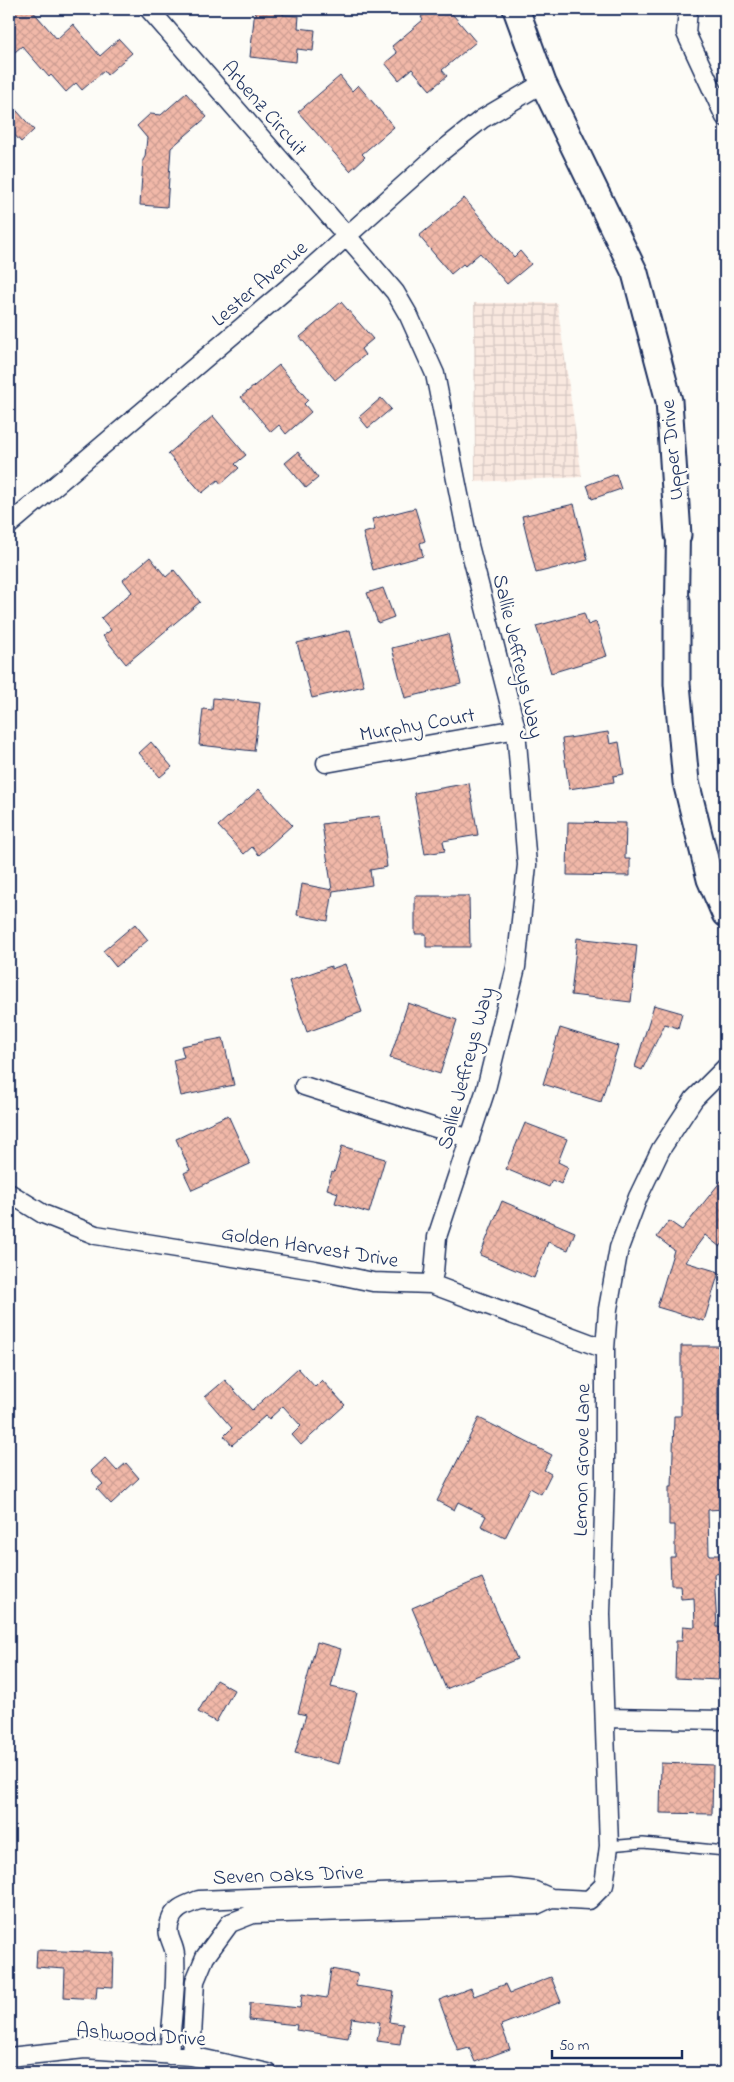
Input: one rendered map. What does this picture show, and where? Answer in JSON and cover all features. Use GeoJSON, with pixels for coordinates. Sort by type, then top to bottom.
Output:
{"type":"FeatureCollection","features":[{"type":"Feature","properties":{"kind":"main road","name":"Upper Drive"},"geometry":{"type":"LineString","coordinates":[[516,9],[544,83],[634,273],[669,401],[678,535]]}},
{"type":"Feature","properties":{"kind":"main road","name":"Upper Drive"},"geometry":{"type":"LineString","coordinates":[[678,601],[677,684],[686,782],[710,880],[725,914]]}},
{"type":"Feature","properties":{"kind":"street","name":"Arbenz Circuit"},"geometry":{"type":"LineString","coordinates":[[149,9],[348,236]]}},
{"type":"Feature","properties":{"kind":"street"},"geometry":{"type":"LineString","coordinates":[[688,9],[686,32],[725,117]]}},
{"type":"Feature","properties":{"kind":"street","name":"Lester Avenue"},"geometry":{"type":"LineString","coordinates":[[9,525],[348,236],[442,151],[482,119],[544,83]]}},
{"type":"Feature","properties":{"kind":"street","name":"Sallie Jeffreys Way"},"geometry":{"type":"LineString","coordinates":[[348,236],[395,292],[409,316],[435,374],[469,545],[516,729],[527,865],[516,967],[486,1089],[436,1237],[434,1272],[430,1284]]}},
{"type":"Feature","properties":{"kind":"street","name":"Upper Drive"},"geometry":{"type":"LineString","coordinates":[[678,535],[678,601]]}},
{"type":"Feature","properties":{"kind":"street","name":"Murphy Court"},"geometry":{"type":"LineString","coordinates":[[326,764],[516,729]]}},
{"type":"Feature","properties":{"kind":"street","name":"Lemon Grove Lane"},"geometry":{"type":"LineString","coordinates":[[604,1885],[609,1846],[601,1614],[605,1478],[605,1349],[608,1309],[619,1248],[638,1197],[661,1149],[694,1099],[725,1068]]}},
{"type":"Feature","properties":{"kind":"street"},"geometry":{"type":"LineString","coordinates":[[304,1086],[470,1139]]}},
{"type":"Feature","properties":{"kind":"street","name":"Golden Harvest Drive"},"geometry":{"type":"LineString","coordinates":[[9,1193],[43,1214],[96,1235],[305,1268],[373,1282],[430,1284],[605,1349]]}},
{"type":"Feature","properties":{"kind":"street"},"geometry":{"type":"LineString","coordinates":[[605,1718],[725,1720]]}},
{"type":"Feature","properties":{"kind":"street","name":"Seven Oaks Drive"},"geometry":{"type":"LineString","coordinates":[[169,2055],[175,1987],[175,1953],[168,1937],[170,1922],[179,1907],[199,1900],[510,1888],[535,1891],[551,1898],[589,1900],[604,1885]]}},
{"type":"Feature","properties":{"kind":"street","name":"Seven Oaks Drive"},"geometry":{"type":"LineString","coordinates":[[191,2056],[195,1981],[205,1958],[230,1923],[254,1914],[536,1905],[551,1898]]}},
{"type":"Feature","properties":{"kind":"street","name":"Ashwood Drive"},"geometry":{"type":"LineString","coordinates":[[9,2056],[85,2049],[191,2056],[268,2073]]}},
{"type":"Feature","properties":{"kind":"lane"},"geometry":{"type":"LineString","coordinates":[[609,1846],[643,1843],[725,1851]]}},
{"type":"Feature","properties":{"kind":"shaded area"},"geometry":{"type":"Polygon","coordinates":[[[474,303],[557,303],[582,477],[475,482],[474,303]]]}},
{"type":"Feature","properties":{"kind":"building"},"geometry":{"type":"Polygon","coordinates":[[[9,9],[31,9],[57,39],[73,24],[100,56],[119,39],[132,53],[107,75],[104,71],[82,90],[76,83],[66,92],[51,75],[49,77],[22,46],[9,57],[9,9]]]}},
{"type":"Feature","properties":{"kind":"building"},"geometry":{"type":"Polygon","coordinates":[[[255,9],[283,9],[283,15],[299,16],[298,28],[315,30],[313,51],[297,49],[296,62],[250,57],[255,9]]]}},
{"type":"Feature","properties":{"kind":"building"},"geometry":{"type":"Polygon","coordinates":[[[430,9],[448,9],[476,42],[442,70],[447,76],[430,90],[412,69],[399,80],[385,63],[397,53],[392,46],[423,20],[421,17],[430,9]]]}},
{"type":"Feature","properties":{"kind":"building"},"geometry":{"type":"Polygon","coordinates":[[[340,76],[352,91],[358,85],[394,127],[362,154],[365,157],[350,171],[298,112],[340,76]]]}},
{"type":"Feature","properties":{"kind":"building"},"geometry":{"type":"Polygon","coordinates":[[[186,93],[207,117],[171,148],[167,207],[140,205],[143,160],[147,138],[137,126],[150,114],[161,115],[186,93]]]}},
{"type":"Feature","properties":{"kind":"building"},"geometry":{"type":"Polygon","coordinates":[[[9,102],[34,130],[21,142],[9,129],[9,102]]]}},
{"type":"Feature","properties":{"kind":"building"},"geometry":{"type":"Polygon","coordinates":[[[464,198],[514,257],[520,251],[531,264],[507,284],[480,253],[465,266],[463,264],[451,274],[419,236],[464,198]]]}},
{"type":"Feature","properties":{"kind":"building"},"geometry":{"type":"Polygon","coordinates":[[[341,302],[373,339],[361,349],[365,355],[335,380],[300,337],[341,302]]]}},
{"type":"Feature","properties":{"kind":"building"},"geometry":{"type":"Polygon","coordinates":[[[279,365],[308,400],[304,404],[311,412],[286,434],[279,425],[271,432],[241,397],[279,365]]]}},
{"type":"Feature","properties":{"kind":"building"},"geometry":{"type":"Polygon","coordinates":[[[381,398],[391,409],[368,428],[359,417],[381,398]]]}},
{"type":"Feature","properties":{"kind":"building"},"geometry":{"type":"Polygon","coordinates":[[[213,416],[246,455],[235,464],[239,468],[221,484],[218,480],[202,493],[168,454],[213,416]]]}},
{"type":"Feature","properties":{"kind":"building"},"geometry":{"type":"Polygon","coordinates":[[[298,452],[318,478],[306,488],[285,463],[298,452]]]}},
{"type":"Feature","properties":{"kind":"building"},"geometry":{"type":"Polygon","coordinates":[[[616,474],[621,489],[592,499],[587,485],[616,474]]]}},
{"type":"Feature","properties":{"kind":"building"},"geometry":{"type":"Polygon","coordinates":[[[574,504],[588,560],[536,573],[522,516],[574,504]]]}},
{"type":"Feature","properties":{"kind":"building"},"geometry":{"type":"Polygon","coordinates":[[[415,508],[425,541],[420,543],[423,556],[373,570],[363,533],[375,530],[372,519],[415,508]]]}},
{"type":"Feature","properties":{"kind":"building"},"geometry":{"type":"Polygon","coordinates":[[[150,557],[166,577],[174,570],[200,602],[126,664],[103,636],[111,630],[101,618],[132,592],[123,580],[150,557]]]}},
{"type":"Feature","properties":{"kind":"building"},"geometry":{"type":"Polygon","coordinates":[[[383,588],[394,617],[378,623],[367,593],[383,588]]]}},
{"type":"Feature","properties":{"kind":"building"},"geometry":{"type":"Polygon","coordinates":[[[584,613],[588,625],[596,622],[607,656],[551,673],[536,626],[584,613]]]}},
{"type":"Feature","properties":{"kind":"building"},"geometry":{"type":"Polygon","coordinates":[[[350,630],[364,686],[312,698],[297,643],[350,630]]]}},
{"type":"Feature","properties":{"kind":"building"},"geometry":{"type":"Polygon","coordinates":[[[448,634],[461,684],[405,698],[392,648],[448,634]]]}},
{"type":"Feature","properties":{"kind":"building"},"geometry":{"type":"Polygon","coordinates":[[[213,698],[260,703],[254,751],[199,745],[203,709],[212,710],[213,698]]]}},
{"type":"Feature","properties":{"kind":"building"},"geometry":{"type":"Polygon","coordinates":[[[608,732],[610,744],[619,742],[624,774],[613,776],[614,782],[569,789],[562,739],[608,732]]]}},
{"type":"Feature","properties":{"kind":"building"},"geometry":{"type":"Polygon","coordinates":[[[151,742],[172,767],[160,777],[139,753],[151,742]]]}},
{"type":"Feature","properties":{"kind":"building"},"geometry":{"type":"Polygon","coordinates":[[[469,783],[478,835],[443,841],[445,851],[425,854],[414,793],[469,783]]]}},
{"type":"Feature","properties":{"kind":"building"},"geometry":{"type":"Polygon","coordinates":[[[259,789],[292,825],[259,855],[252,847],[244,854],[218,826],[259,789]]]}},
{"type":"Feature","properties":{"kind":"building"},"geometry":{"type":"Polygon","coordinates":[[[380,816],[387,867],[370,870],[372,885],[333,891],[328,921],[297,915],[302,884],[332,890],[322,824],[380,816]]]}},
{"type":"Feature","properties":{"kind":"building"},"geometry":{"type":"Polygon","coordinates":[[[568,822],[626,823],[625,859],[630,859],[630,876],[567,875],[568,822]]]}},
{"type":"Feature","properties":{"kind":"building"},"geometry":{"type":"Polygon","coordinates":[[[415,896],[469,896],[470,947],[426,947],[426,934],[415,934],[415,896]]]}},
{"type":"Feature","properties":{"kind":"building"},"geometry":{"type":"Polygon","coordinates":[[[135,924],[148,940],[116,967],[103,951],[135,924]]]}},
{"type":"Feature","properties":{"kind":"building"},"geometry":{"type":"Polygon","coordinates":[[[577,938],[637,945],[631,1002],[571,995],[577,938]]]}},
{"type":"Feature","properties":{"kind":"building"},"geometry":{"type":"Polygon","coordinates":[[[345,964],[362,1012],[307,1032],[289,981],[331,966],[331,969],[345,964]]]}},
{"type":"Feature","properties":{"kind":"building"},"geometry":{"type":"Polygon","coordinates":[[[408,1003],[457,1020],[440,1074],[390,1058],[408,1003]]]}},
{"type":"Feature","properties":{"kind":"building"},"geometry":{"type":"Polygon","coordinates":[[[654,1005],[682,1013],[678,1028],[665,1024],[642,1070],[635,1067],[654,1005]]]}},
{"type":"Feature","properties":{"kind":"building"},"geometry":{"type":"Polygon","coordinates":[[[560,1028],[618,1046],[601,1102],[543,1084],[560,1028]]]}},
{"type":"Feature","properties":{"kind":"building"},"geometry":{"type":"Polygon","coordinates":[[[223,1038],[234,1085],[181,1096],[173,1060],[184,1057],[181,1046],[223,1038]]]}},
{"type":"Feature","properties":{"kind":"building"},"geometry":{"type":"Polygon","coordinates":[[[228,1115],[250,1164],[192,1190],[184,1173],[190,1170],[176,1139],[228,1115]]]}},
{"type":"Feature","properties":{"kind":"building"},"geometry":{"type":"Polygon","coordinates":[[[525,1123],[567,1139],[558,1162],[568,1167],[561,1184],[552,1180],[549,1187],[506,1169],[525,1123]]]}},
{"type":"Feature","properties":{"kind":"building"},"geometry":{"type":"Polygon","coordinates":[[[342,1146],[385,1159],[369,1213],[335,1203],[338,1193],[327,1189],[342,1146]]]}},
{"type":"Feature","properties":{"kind":"building"},"geometry":{"type":"Polygon","coordinates":[[[725,1176],[725,1240],[720,1247],[705,1235],[685,1262],[719,1272],[704,1321],[657,1307],[674,1250],[657,1237],[669,1221],[682,1230],[725,1176]]]}},
{"type":"Feature","properties":{"kind":"building"},"geometry":{"type":"Polygon","coordinates":[[[502,1201],[575,1232],[568,1250],[548,1242],[534,1278],[480,1255],[502,1201]]]}},
{"type":"Feature","properties":{"kind":"building"},"geometry":{"type":"Polygon","coordinates":[[[681,1346],[725,1346],[725,1372],[718,1372],[718,1417],[725,1418],[725,1509],[708,1510],[709,1555],[725,1555],[725,1573],[714,1574],[717,1627],[725,1628],[725,1655],[720,1654],[720,1680],[675,1678],[676,1641],[682,1641],[683,1626],[695,1627],[694,1598],[681,1599],[680,1585],[671,1585],[670,1557],[675,1557],[675,1525],[669,1525],[669,1487],[672,1487],[674,1416],[681,1416],[681,1346]]]}},
{"type":"Feature","properties":{"kind":"building"},"geometry":{"type":"Polygon","coordinates":[[[298,1368],[315,1387],[322,1380],[345,1405],[301,1445],[292,1435],[301,1426],[283,1406],[269,1419],[265,1416],[232,1445],[224,1436],[232,1428],[205,1397],[225,1380],[252,1410],[298,1368]]]}},
{"type":"Feature","properties":{"kind":"building"},"geometry":{"type":"Polygon","coordinates":[[[479,1418],[552,1455],[544,1470],[551,1474],[541,1494],[530,1488],[505,1538],[481,1526],[486,1516],[458,1502],[454,1510],[437,1501],[479,1418]]]}},
{"type":"Feature","properties":{"kind":"building"},"geometry":{"type":"Polygon","coordinates":[[[105,1458],[117,1471],[126,1463],[139,1478],[111,1504],[97,1489],[103,1484],[91,1471],[105,1458]]]}},
{"type":"Feature","properties":{"kind":"building"},"geometry":{"type":"Polygon","coordinates":[[[482,1578],[517,1659],[446,1689],[412,1608],[482,1578]]]}},
{"type":"Feature","properties":{"kind":"building"},"geometry":{"type":"Polygon","coordinates":[[[317,1642],[341,1649],[331,1687],[357,1693],[339,1764],[295,1753],[306,1715],[298,1713],[317,1642]]]}},
{"type":"Feature","properties":{"kind":"building"},"geometry":{"type":"Polygon","coordinates":[[[216,1680],[234,1690],[216,1722],[198,1712],[216,1680]]]}},
{"type":"Feature","properties":{"kind":"building"},"geometry":{"type":"Polygon","coordinates":[[[661,1763],[713,1765],[712,1814],[660,1813],[661,1763]]]}},
{"type":"Feature","properties":{"kind":"building"},"geometry":{"type":"Polygon","coordinates":[[[37,1950],[114,1953],[113,1987],[97,1986],[96,1999],[64,1997],[65,1969],[36,1967],[37,1950]]]}},
{"type":"Feature","properties":{"kind":"building"},"geometry":{"type":"Polygon","coordinates":[[[331,1969],[358,1974],[356,1986],[394,1992],[389,2022],[403,2024],[400,2044],[377,2041],[380,2022],[352,2018],[348,2038],[296,2030],[297,2025],[249,2020],[250,2003],[300,2008],[302,1994],[327,1998],[331,1969]]]}},
{"type":"Feature","properties":{"kind":"building"},"geometry":{"type":"Polygon","coordinates":[[[551,1977],[561,2002],[501,2025],[510,2049],[475,2062],[469,2048],[458,2051],[439,2000],[471,1988],[474,1996],[506,1984],[510,1993],[551,1977]]]}}]}
